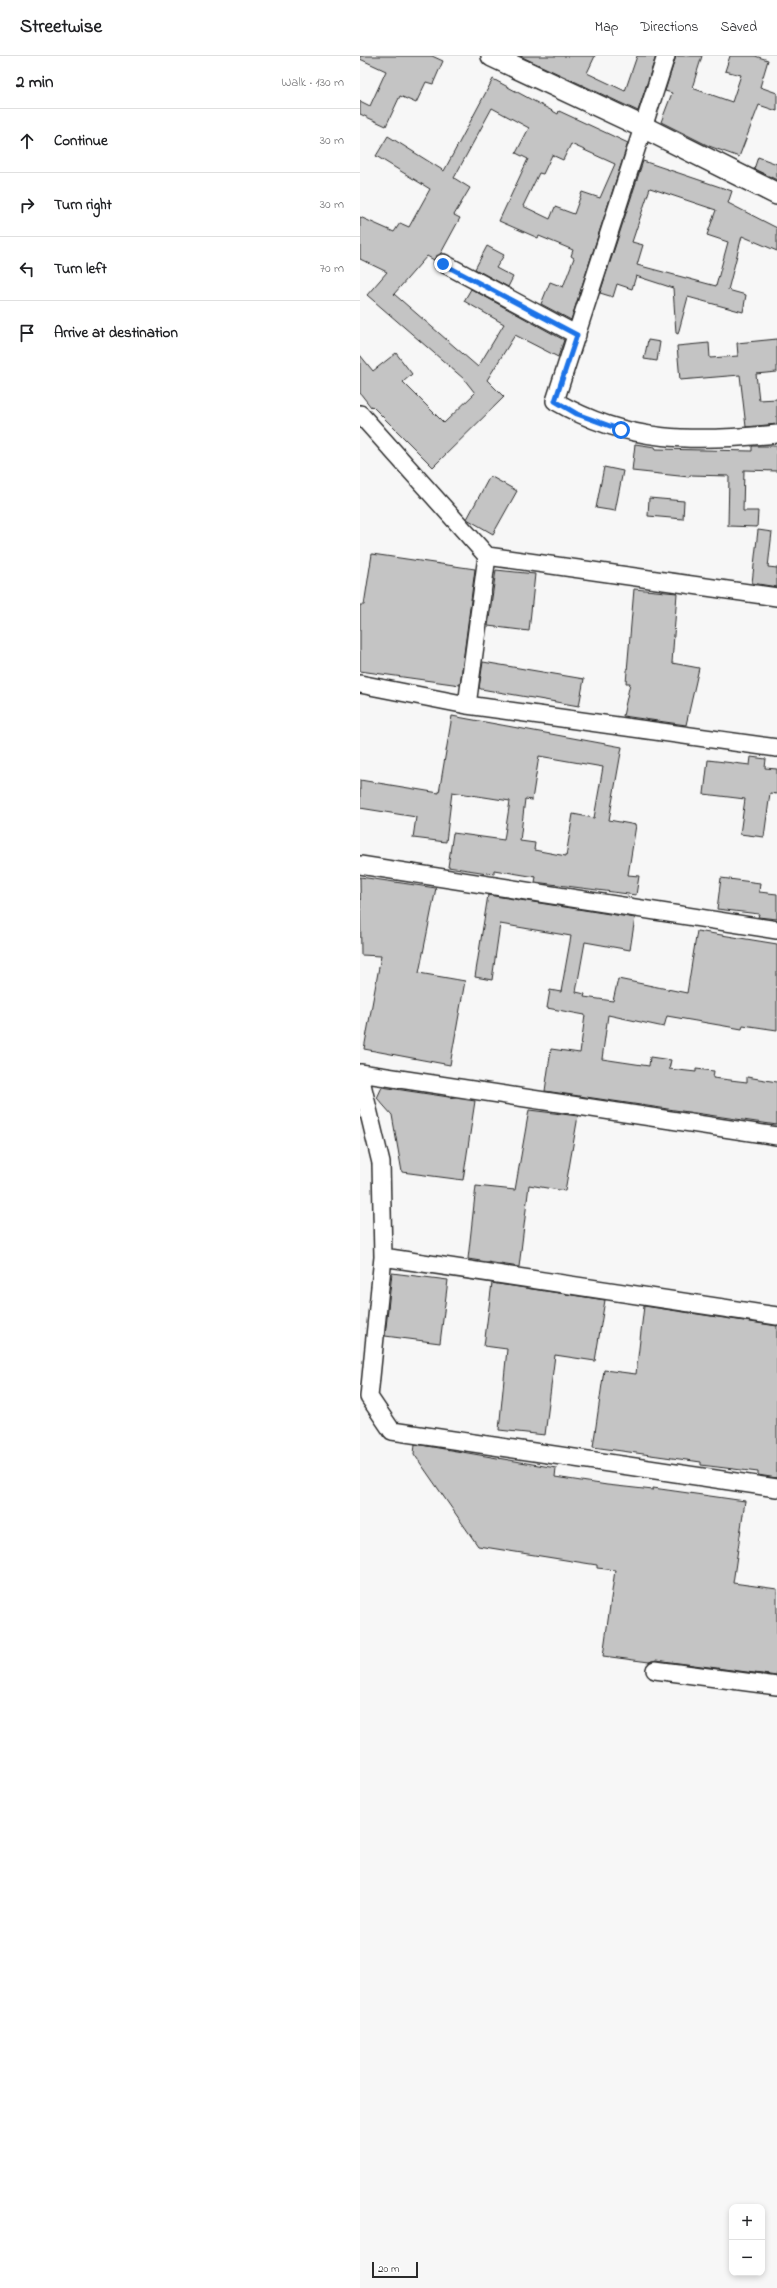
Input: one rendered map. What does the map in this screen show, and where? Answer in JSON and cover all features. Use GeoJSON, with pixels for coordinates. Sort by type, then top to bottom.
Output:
{"type":"FeatureCollection","features":[{"type":"Feature","properties":{"kind":"street"},"geometry":{"type":"LineString","coordinates":[[492,56],[643,127],[777,194]]}},
{"type":"Feature","properties":{"kind":"street"},"geometry":{"type":"LineString","coordinates":[[666,56],[555,401],[577,414],[621,430],[665,438],[722,439],[777,434]]}},
{"type":"Feature","properties":{"kind":"street"},"geometry":{"type":"LineString","coordinates":[[443,264],[577,335]]}},
{"type":"Feature","properties":{"kind":"street"},"geometry":{"type":"LineString","coordinates":[[360,414],[487,556],[777,597]]}},
{"type":"Feature","properties":{"kind":"street"},"geometry":{"type":"LineString","coordinates":[[467,705],[487,556]]}},
{"type":"Feature","properties":{"kind":"street"},"geometry":{"type":"LineString","coordinates":[[360,684],[467,705],[777,748]]}},
{"type":"Feature","properties":{"kind":"street"},"geometry":{"type":"LineString","coordinates":[[360,865],[777,930]]}},
{"type":"Feature","properties":{"kind":"street"},"geometry":{"type":"LineString","coordinates":[[777,1136],[360,1074],[381,1163],[383,1258],[369,1397],[392,1431],[777,1488]]}},
{"type":"Feature","properties":{"kind":"street"},"geometry":{"type":"LineString","coordinates":[[383,1258],[777,1316]]}},
{"type":"Feature","properties":{"kind":"street"},"geometry":{"type":"LineString","coordinates":[[655,1670],[777,1686]]}},
{"type":"Feature","properties":{"kind":"building"},"geometry":{"type":"Polygon","coordinates":[[[360,56],[432,56],[443,61],[433,84],[426,82],[416,103],[400,96],[386,126],[360,114],[360,101],[370,106],[386,71],[360,59],[360,56]]]}},
{"type":"Feature","properties":{"kind":"building"},"geometry":{"type":"Polygon","coordinates":[[[520,56],[595,56],[587,73],[625,91],[637,56],[656,56],[638,111],[520,56]]]}},
{"type":"Feature","properties":{"kind":"building"},"geometry":{"type":"Polygon","coordinates":[[[676,56],[702,56],[692,88],[732,102],[741,75],[725,71],[730,56],[755,56],[768,60],[760,87],[777,93],[777,111],[759,105],[739,157],[709,146],[661,122],[672,93],[665,91],[676,56]]]}},
{"type":"Feature","properties":{"kind":"building"},"geometry":{"type":"Polygon","coordinates":[[[493,79],[558,114],[559,111],[628,143],[571,320],[541,304],[550,282],[563,287],[574,258],[571,256],[573,250],[539,236],[538,238],[499,221],[528,159],[516,153],[529,128],[492,108],[454,178],[470,188],[454,215],[460,218],[441,253],[434,260],[427,256],[394,294],[478,367],[504,324],[464,301],[471,289],[564,340],[558,357],[515,335],[487,380],[504,397],[433,467],[372,406],[371,407],[360,393],[360,355],[373,371],[396,353],[412,374],[403,382],[444,423],[475,393],[464,379],[367,295],[387,272],[360,259],[360,217],[394,232],[400,223],[409,227],[430,189],[376,156],[388,136],[444,171],[493,79]],[[571,144],[563,160],[552,155],[543,174],[539,173],[523,206],[550,219],[555,207],[574,214],[582,192],[600,198],[615,164],[571,144]]]}},
{"type":"Feature","properties":{"kind":"building"},"geometry":{"type":"Polygon","coordinates":[[[758,157],[777,164],[777,180],[754,169],[758,157]]]}},
{"type":"Feature","properties":{"kind":"building"},"geometry":{"type":"Polygon","coordinates":[[[643,161],[732,191],[728,203],[777,228],[777,251],[742,236],[728,290],[746,295],[743,312],[688,297],[678,334],[676,333],[673,288],[636,276],[632,289],[617,284],[613,297],[600,293],[643,161]],[[650,188],[632,242],[643,245],[637,265],[716,286],[728,242],[707,235],[716,210],[650,188]]]}},
{"type":"Feature","properties":{"kind":"building"},"geometry":{"type":"Polygon","coordinates":[[[487,246],[504,255],[496,268],[513,277],[508,287],[475,269],[487,246]]]}},
{"type":"Feature","properties":{"kind":"building"},"geometry":{"type":"Polygon","coordinates":[[[777,339],[777,372],[756,374],[759,400],[777,399],[777,424],[746,427],[740,375],[680,380],[677,346],[709,343],[710,358],[738,356],[737,343],[777,339]]]}},
{"type":"Feature","properties":{"kind":"building"},"geometry":{"type":"Polygon","coordinates":[[[648,340],[660,342],[657,361],[644,359],[648,340]]]}},
{"type":"Feature","properties":{"kind":"building"},"geometry":{"type":"Polygon","coordinates":[[[635,444],[655,447],[656,449],[752,451],[752,446],[777,446],[777,471],[744,470],[743,511],[758,511],[757,527],[728,526],[729,476],[690,475],[689,477],[632,471],[635,444]]]}},
{"type":"Feature","properties":{"kind":"building"},"geometry":{"type":"Polygon","coordinates":[[[604,467],[623,471],[615,511],[596,508],[604,467]]]}},
{"type":"Feature","properties":{"kind":"building"},"geometry":{"type":"Polygon","coordinates":[[[490,476],[517,491],[493,534],[467,519],[490,476]]]}},
{"type":"Feature","properties":{"kind":"building"},"geometry":{"type":"Polygon","coordinates":[[[649,498],[684,501],[683,519],[648,516],[649,498]]]}},
{"type":"Feature","properties":{"kind":"building"},"geometry":{"type":"Polygon","coordinates":[[[758,530],[772,532],[768,567],[777,568],[777,587],[752,583],[758,530]]]}},
{"type":"Feature","properties":{"kind":"building"},"geometry":{"type":"Polygon","coordinates":[[[372,554],[475,569],[460,685],[360,671],[360,605],[364,605],[372,554]]]}},
{"type":"Feature","properties":{"kind":"building"},"geometry":{"type":"Polygon","coordinates":[[[496,570],[535,574],[529,631],[488,626],[496,570]]]}},
{"type":"Feature","properties":{"kind":"building"},"geometry":{"type":"Polygon","coordinates":[[[634,589],[677,593],[672,663],[699,668],[686,725],[623,716],[630,683],[626,683],[634,589]]]}},
{"type":"Feature","properties":{"kind":"building"},"geometry":{"type":"Polygon","coordinates":[[[483,662],[584,679],[579,706],[481,689],[479,688],[483,662]]]}},
{"type":"Feature","properties":{"kind":"building"},"geometry":{"type":"Polygon","coordinates":[[[452,716],[622,747],[609,820],[636,825],[628,875],[639,876],[636,895],[535,882],[536,877],[494,870],[494,874],[448,867],[453,833],[504,840],[510,801],[452,792],[446,842],[413,838],[416,817],[360,808],[360,780],[439,793],[452,716]],[[539,756],[532,800],[525,799],[520,841],[535,843],[534,850],[566,856],[573,814],[594,818],[603,767],[539,756]]]}},
{"type":"Feature","properties":{"kind":"building"},"geometry":{"type":"Polygon","coordinates":[[[751,757],[766,759],[765,768],[777,769],[777,794],[770,793],[764,837],[740,834],[745,799],[704,794],[708,760],[750,765],[751,757]]]}},
{"type":"Feature","properties":{"kind":"building"},"geometry":{"type":"Polygon","coordinates":[[[360,877],[436,888],[419,973],[465,981],[450,1065],[364,1049],[381,956],[361,955],[360,877]]]}},
{"type":"Feature","properties":{"kind":"building"},"geometry":{"type":"Polygon","coordinates":[[[721,878],[760,883],[759,892],[777,894],[777,919],[758,917],[759,914],[717,909],[721,878]]]}},
{"type":"Feature","properties":{"kind":"building"},"geometry":{"type":"Polygon","coordinates":[[[488,895],[635,918],[630,950],[585,942],[576,992],[585,994],[584,997],[613,1001],[618,979],[687,993],[697,931],[777,944],[777,1030],[743,1025],[742,1029],[667,1016],[664,1027],[608,1015],[602,1059],[649,1066],[650,1057],[671,1060],[669,1069],[696,1072],[696,1069],[714,1071],[713,1078],[747,1082],[747,1077],[777,1082],[777,1125],[545,1091],[551,1049],[580,1053],[585,1015],[547,1008],[550,990],[561,992],[571,936],[500,924],[492,980],[475,977],[488,895]]]}},
{"type":"Feature","properties":{"kind":"building"},"geometry":{"type":"Polygon","coordinates":[[[382,1087],[475,1101],[463,1180],[402,1172],[392,1115],[377,1098],[382,1087]]]}},
{"type":"Feature","properties":{"kind":"building"},"geometry":{"type":"Polygon","coordinates":[[[529,1110],[578,1116],[565,1191],[529,1185],[519,1267],[468,1259],[476,1186],[515,1190],[529,1110]]]}},
{"type":"Feature","properties":{"kind":"building"},"geometry":{"type":"Polygon","coordinates":[[[392,1273],[448,1280],[440,1343],[385,1336],[392,1273]]]}},
{"type":"Feature","properties":{"kind":"building"},"geometry":{"type":"Polygon","coordinates":[[[492,1283],[605,1300],[595,1361],[555,1355],[545,1435],[499,1430],[507,1349],[484,1346],[492,1283]]]}},
{"type":"Feature","properties":{"kind":"building"},"geometry":{"type":"Polygon","coordinates":[[[644,1306],[777,1326],[777,1478],[758,1475],[758,1472],[701,1465],[701,1462],[593,1447],[604,1370],[636,1374],[644,1306]]]}},
{"type":"Feature","properties":{"kind":"building"},"geometry":{"type":"Polygon","coordinates":[[[415,1444],[556,1468],[555,1477],[607,1485],[653,1490],[653,1488],[745,1501],[733,1583],[777,1589],[777,1676],[656,1660],[649,1662],[603,1656],[615,1570],[597,1568],[597,1565],[478,1546],[414,1454],[415,1444]]]}},
{"type":"Feature","properties":{"kind":"route"},"geometry":{"type":"LineString","coordinates":[[443,264],[577,335],[555,401],[577,414],[621,430]]}}]}
